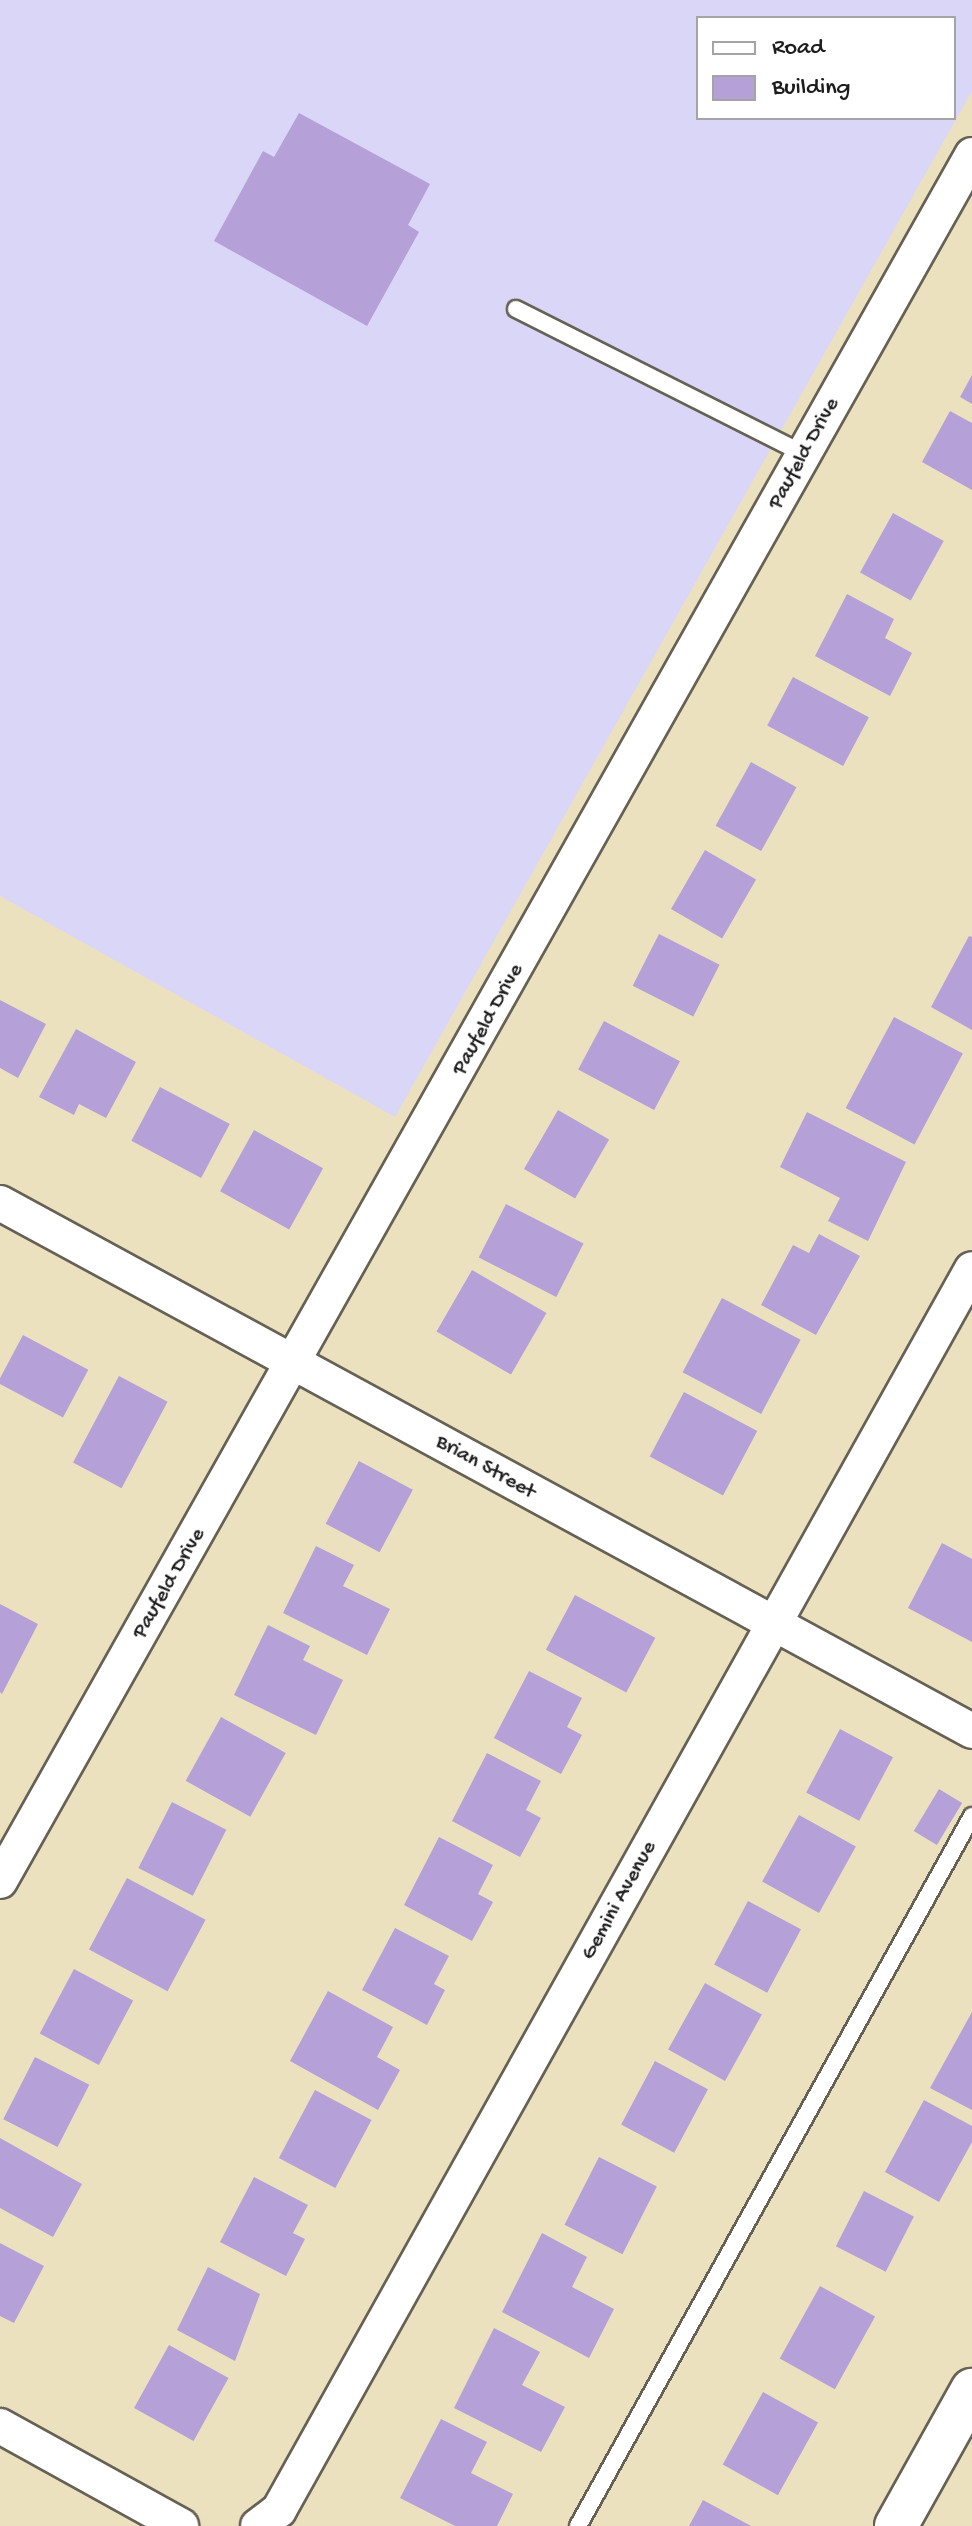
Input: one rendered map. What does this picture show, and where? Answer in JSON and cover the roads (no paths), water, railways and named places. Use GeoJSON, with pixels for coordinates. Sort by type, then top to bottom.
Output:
{"type":"FeatureCollection","features":[{"type":"Feature","properties":{"kind":"street","name":"Paufeld Drive"},"geometry":{"type":"LineString","coordinates":[[0,1881],[10,1838],[296,1365],[972,155]]}},
{"type":"Feature","properties":{"kind":"street","name":"Brian Street"},"geometry":{"type":"LineString","coordinates":[[0,1203],[972,1731]]}},
{"type":"Feature","properties":{"kind":"street","name":"Gemini Avenue"},"geometry":{"type":"LineString","coordinates":[[258,2526],[279,2510],[972,1269]]}},
{"type":"Feature","properties":{"kind":"street"},"geometry":{"type":"LineString","coordinates":[[896,2526],[972,2390]]}},
{"type":"Feature","properties":{"kind":"street"},"geometry":{"type":"LineString","coordinates":[[0,2426],[181,2526]]}},
{"type":"Feature","properties":{"kind":"lane"},"geometry":{"type":"LineString","coordinates":[[516,309],[804,454]]}},
{"type":"Feature","properties":{"kind":"lane"},"geometry":{"type":"LineString","coordinates":[[578,2526],[972,1816]]}}]}
